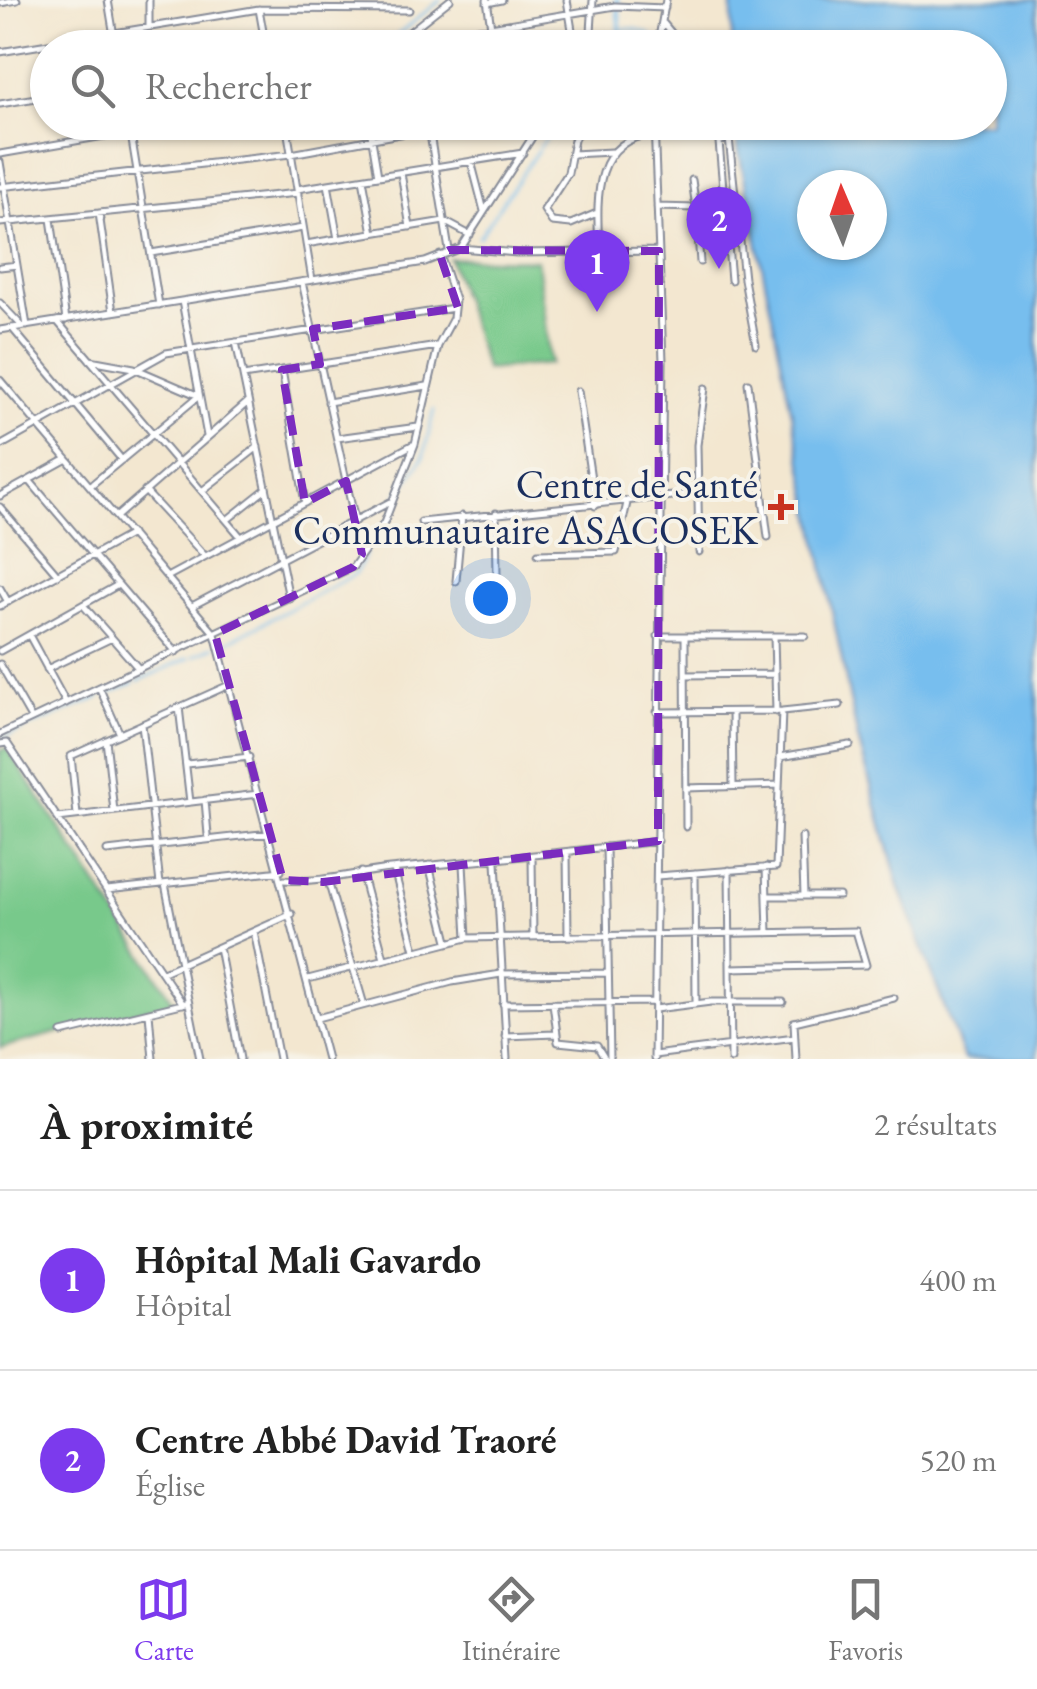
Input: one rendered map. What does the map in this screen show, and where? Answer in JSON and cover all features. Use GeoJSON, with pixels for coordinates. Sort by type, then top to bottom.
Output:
{"type":"FeatureCollection","features":[{"type":"Feature","properties":{"kind":"street"},"geometry":{"type":"LineString","coordinates":[[0,3],[17,0]]}},
{"type":"Feature","properties":{"kind":"street"},"geometry":{"type":"LineString","coordinates":[[108,0],[113,30]]}},
{"type":"Feature","properties":{"kind":"street"},"geometry":{"type":"LineString","coordinates":[[149,0],[149,27]]}},
{"type":"Feature","properties":{"kind":"street"},"geometry":{"type":"LineString","coordinates":[[338,0],[338,10]]}},
{"type":"Feature","properties":{"kind":"street"},"geometry":{"type":"LineString","coordinates":[[412,30],[450,0]]}},
{"type":"Feature","properties":{"kind":"street"},"geometry":{"type":"LineString","coordinates":[[491,30],[487,1],[502,0]]}},
{"type":"Feature","properties":{"kind":"street"},"geometry":{"type":"LineString","coordinates":[[566,0],[571,30]]}},
{"type":"Feature","properties":{"kind":"street"},"geometry":{"type":"LineString","coordinates":[[591,30],[593,0]]}},
{"type":"Feature","properties":{"kind":"street"},"geometry":{"type":"LineString","coordinates":[[477,30],[615,6],[666,4],[662,30]]}},
{"type":"Feature","properties":{"kind":"street"},"geometry":{"type":"LineString","coordinates":[[132,30],[259,9],[409,10]]}},
{"type":"Feature","properties":{"kind":"street"},"geometry":{"type":"LineString","coordinates":[[259,9],[263,30]]}},
{"type":"Feature","properties":{"kind":"street"},"geometry":{"type":"LineString","coordinates":[[663,27],[666,30]]}},
{"type":"Feature","properties":{"kind":"street"},"geometry":{"type":"LineString","coordinates":[[0,52],[30,47]]}},
{"type":"Feature","properties":{"kind":"street"},"geometry":{"type":"LineString","coordinates":[[0,104],[30,99]]}},
{"type":"Feature","properties":{"kind":"street"},"geometry":{"type":"LineString","coordinates":[[0,154],[83,140]]}},
{"type":"Feature","properties":{"kind":"street"},"geometry":{"type":"LineString","coordinates":[[131,140],[160,305]]}},
{"type":"Feature","properties":{"kind":"street"},"geometry":{"type":"LineString","coordinates":[[289,140],[312,280]]}},
{"type":"Feature","properties":{"kind":"street"},"geometry":{"type":"LineString","coordinates":[[2,187],[291,154],[367,140]]}},
{"type":"Feature","properties":{"kind":"street"},"geometry":{"type":"LineString","coordinates":[[372,140],[378,176]]}},
{"type":"Feature","properties":{"kind":"street"},"geometry":{"type":"LineString","coordinates":[[430,140],[449,250]]}},
{"type":"Feature","properties":{"kind":"street"},"geometry":{"type":"LineString","coordinates":[[462,248],[531,140]]}},
{"type":"Feature","properties":{"kind":"street"},"geometry":{"type":"LineString","coordinates":[[577,140],[568,173],[545,203],[545,214],[563,225],[597,212]]}},
{"type":"Feature","properties":{"kind":"street"},"geometry":{"type":"LineString","coordinates":[[600,251],[597,212],[612,152],[624,140]]}},
{"type":"Feature","properties":{"kind":"street"},"geometry":{"type":"LineString","coordinates":[[654,140],[662,497],[654,1057],[795,1036]]}},
{"type":"Feature","properties":{"kind":"street"},"geometry":{"type":"LineString","coordinates":[[725,140],[718,142],[731,280]]}},
{"type":"Feature","properties":{"kind":"street"},"geometry":{"type":"LineString","coordinates":[[732,140],[744,279],[756,345]]}},
{"type":"Feature","properties":{"kind":"street"},"geometry":{"type":"LineString","coordinates":[[572,154],[612,152]]}},
{"type":"Feature","properties":{"kind":"street"},"geometry":{"type":"LineString","coordinates":[[0,223],[297,191],[523,153]]}},
{"type":"Feature","properties":{"kind":"street"},"geometry":{"type":"LineString","coordinates":[[0,162],[25,326]]}},
{"type":"Feature","properties":{"kind":"street"},"geometry":{"type":"LineString","coordinates":[[471,162],[480,206],[485,212]]}},
{"type":"Feature","properties":{"kind":"street"},"geometry":{"type":"LineString","coordinates":[[401,173],[410,226]]}},
{"type":"Feature","properties":{"kind":"street"},"geometry":{"type":"LineString","coordinates":[[363,179],[373,233]]}},
{"type":"Feature","properties":{"kind":"street"},"geometry":{"type":"LineString","coordinates":[[692,180],[700,262]]}},
{"type":"Feature","properties":{"kind":"street"},"geometry":{"type":"LineString","coordinates":[[328,184],[338,238]]}},
{"type":"Feature","properties":{"kind":"street"},"geometry":{"type":"LineString","coordinates":[[656,207],[726,206]]}},
{"type":"Feature","properties":{"kind":"street"},"geometry":{"type":"LineString","coordinates":[[98,213],[113,312]]}},
{"type":"Feature","properties":{"kind":"street"},"geometry":{"type":"LineString","coordinates":[[52,218],[66,320]]}},
{"type":"Feature","properties":{"kind":"street"},"geometry":{"type":"LineString","coordinates":[[306,244],[444,221],[470,235]]}},
{"type":"Feature","properties":{"kind":"street"},"geometry":{"type":"LineString","coordinates":[[151,253],[303,228]]}},
{"type":"Feature","properties":{"kind":"street"},"geometry":{"type":"LineString","coordinates":[[0,330],[424,262],[462,248],[517,253],[659,250]]}},
{"type":"Feature","properties":{"kind":"street"},"geometry":{"type":"LineString","coordinates":[[0,734],[353,567],[384,523],[415,444],[438,346],[454,308],[440,254]]}},
{"type":"Feature","properties":{"kind":"street"},"geometry":{"type":"LineString","coordinates":[[0,267],[17,266]]}},
{"type":"Feature","properties":{"kind":"street"},"geometry":{"type":"LineString","coordinates":[[302,282],[354,520]]}},
{"type":"Feature","properties":{"kind":"street"},"geometry":{"type":"LineString","coordinates":[[182,301],[207,438]]}},
{"type":"Feature","properties":{"kind":"street"},"geometry":{"type":"LineString","coordinates":[[0,303],[25,326]]}},
{"type":"Feature","properties":{"kind":"street"},"geometry":{"type":"LineString","coordinates":[[0,446],[134,368],[166,354],[454,308]]}},
{"type":"Feature","properties":{"kind":"street"},"geometry":{"type":"LineString","coordinates":[[57,321],[241,537]]}},
{"type":"Feature","properties":{"kind":"street"},"geometry":{"type":"LineString","coordinates":[[12,328],[122,460]]}},
{"type":"Feature","properties":{"kind":"street"},"geometry":{"type":"LineString","coordinates":[[236,341],[289,598]]}},
{"type":"Feature","properties":{"kind":"street"},"geometry":{"type":"LineString","coordinates":[[243,376],[438,346]]}},
{"type":"Feature","properties":{"kind":"street"},"geometry":{"type":"LineString","coordinates":[[90,360],[134,368],[199,396]]}},
{"type":"Feature","properties":{"kind":"street"},"geometry":{"type":"LineString","coordinates":[[282,370],[305,502]]}},
{"type":"Feature","properties":{"kind":"street"},"geometry":{"type":"LineString","coordinates":[[0,380],[215,634],[281,871],[327,1059]]}},
{"type":"Feature","properties":{"kind":"street"},"geometry":{"type":"LineString","coordinates":[[748,383],[768,538]]}},
{"type":"Feature","properties":{"kind":"street"},"geometry":{"type":"LineString","coordinates":[[328,402],[427,386]]}},
{"type":"Feature","properties":{"kind":"street"},"geometry":{"type":"LineString","coordinates":[[699,552],[696,495],[705,388]]}},
{"type":"Feature","properties":{"kind":"street"},"geometry":{"type":"LineString","coordinates":[[578,391],[595,506]]}},
{"type":"Feature","properties":{"kind":"street"},"geometry":{"type":"LineString","coordinates":[[90,486],[199,396]]}},
{"type":"Feature","properties":{"kind":"street"},"geometry":{"type":"LineString","coordinates":[[116,517],[248,402]]}},
{"type":"Feature","properties":{"kind":"street"},"geometry":{"type":"LineString","coordinates":[[336,438],[419,427]]}},
{"type":"Feature","properties":{"kind":"street"},"geometry":{"type":"LineString","coordinates":[[166,577],[415,444]]}},
{"type":"Feature","properties":{"kind":"street"},"geometry":{"type":"LineString","coordinates":[[202,492],[258,448]]}},
{"type":"Feature","properties":{"kind":"street"},"geometry":{"type":"LineString","coordinates":[[0,496],[66,459]]}},
{"type":"Feature","properties":{"kind":"street"},"geometry":{"type":"LineString","coordinates":[[28,480],[176,652]]}},
{"type":"Feature","properties":{"kind":"street"},"geometry":{"type":"LineString","coordinates":[[421,522],[760,487]]}},
{"type":"Feature","properties":{"kind":"street"},"geometry":{"type":"LineString","coordinates":[[227,520],[266,489]]}},
{"type":"Feature","properties":{"kind":"street"},"geometry":{"type":"LineString","coordinates":[[145,491],[204,556]]}},
{"type":"Feature","properties":{"kind":"street"},"geometry":{"type":"LineString","coordinates":[[192,606],[390,502]]}},
{"type":"Feature","properties":{"kind":"street"},"geometry":{"type":"LineString","coordinates":[[538,554],[616,552],[626,503]]}},
{"type":"Feature","properties":{"kind":"street"},"geometry":{"type":"LineString","coordinates":[[0,507],[58,574]]}},
{"type":"Feature","properties":{"kind":"street"},"geometry":{"type":"LineString","coordinates":[[496,512],[498,575]]}},
{"type":"Feature","properties":{"kind":"street"},"geometry":{"type":"LineString","coordinates":[[456,582],[462,516]]}},
{"type":"Feature","properties":{"kind":"street"},"geometry":{"type":"LineString","coordinates":[[0,606],[131,534]]}},
{"type":"Feature","properties":{"kind":"street"},"geometry":{"type":"LineString","coordinates":[[0,651],[118,585]]}},
{"type":"Feature","properties":{"kind":"street"},"geometry":{"type":"LineString","coordinates":[[0,588],[8,602]]}},
{"type":"Feature","properties":{"kind":"street"},"geometry":{"type":"LineString","coordinates":[[83,604],[138,669]]}},
{"type":"Feature","properties":{"kind":"street"},"geometry":{"type":"LineString","coordinates":[[29,635],[66,703]]}},
{"type":"Feature","properties":{"kind":"street"},"geometry":{"type":"LineString","coordinates":[[658,636],[805,636]]}},
{"type":"Feature","properties":{"kind":"street"},"geometry":{"type":"LineString","coordinates":[[685,636],[686,826]]}},
{"type":"Feature","properties":{"kind":"street"},"geometry":{"type":"LineString","coordinates":[[657,876],[776,867],[780,757],[774,636]]}},
{"type":"Feature","properties":{"kind":"street"},"geometry":{"type":"LineString","coordinates":[[47,669],[112,638]]}},
{"type":"Feature","properties":{"kind":"street"},"geometry":{"type":"LineString","coordinates":[[0,664],[32,719]]}},
{"type":"Feature","properties":{"kind":"street"},"geometry":{"type":"LineString","coordinates":[[685,675],[775,674]]}},
{"type":"Feature","properties":{"kind":"street"},"geometry":{"type":"LineString","coordinates":[[77,815],[71,756],[229,685]]}},
{"type":"Feature","properties":{"kind":"street"},"geometry":{"type":"LineString","coordinates":[[99,687],[120,734]]}},
{"type":"Feature","properties":{"kind":"street"},"geometry":{"type":"LineString","coordinates":[[657,712],[779,712],[840,704]]}},
{"type":"Feature","properties":{"kind":"street"},"geometry":{"type":"LineString","coordinates":[[179,708],[190,802]]}},
{"type":"Feature","properties":{"kind":"street"},"geometry":{"type":"LineString","coordinates":[[732,712],[732,786]]}},
{"type":"Feature","properties":{"kind":"street"},"geometry":{"type":"LineString","coordinates":[[142,724],[162,884],[200,1059]]}},
{"type":"Feature","properties":{"kind":"street"},"geometry":{"type":"LineString","coordinates":[[106,740],[114,811]]}},
{"type":"Feature","properties":{"kind":"street"},"geometry":{"type":"LineString","coordinates":[[0,744],[7,743],[186,1003]]}},
{"type":"Feature","properties":{"kind":"street"},"geometry":{"type":"LineString","coordinates":[[780,757],[850,745]]}},
{"type":"Feature","properties":{"kind":"street"},"geometry":{"type":"LineString","coordinates":[[186,764],[249,757]]}},
{"type":"Feature","properties":{"kind":"street"},"geometry":{"type":"LineString","coordinates":[[686,788],[779,785]]}},
{"type":"Feature","properties":{"kind":"street"},"geometry":{"type":"LineString","coordinates":[[58,818],[259,794]]}},
{"type":"Feature","properties":{"kind":"street"},"geometry":{"type":"LineString","coordinates":[[205,800],[208,835]]}},
{"type":"Feature","properties":{"kind":"street"},"geometry":{"type":"LineString","coordinates":[[107,851],[270,833]]}},
{"type":"Feature","properties":{"kind":"street"},"geometry":{"type":"LineString","coordinates":[[802,837],[804,896]]}},
{"type":"Feature","properties":{"kind":"street"},"geometry":{"type":"LineString","coordinates":[[283,880],[328,881],[361,872],[496,862],[658,841]]}},
{"type":"Feature","properties":{"kind":"street"},"geometry":{"type":"LineString","coordinates":[[606,848],[607,1059]]}},
{"type":"Feature","properties":{"kind":"street"},"geometry":{"type":"LineString","coordinates":[[567,852],[568,936]]}},
{"type":"Feature","properties":{"kind":"street"},"geometry":{"type":"LineString","coordinates":[[532,857],[533,937]]}},
{"type":"Feature","properties":{"kind":"street"},"geometry":{"type":"LineString","coordinates":[[496,862],[507,1059]]}},
{"type":"Feature","properties":{"kind":"street"},"geometry":{"type":"LineString","coordinates":[[464,864],[467,938]]}},
{"type":"Feature","properties":{"kind":"street"},"geometry":{"type":"LineString","coordinates":[[428,866],[448,942]]}},
{"type":"Feature","properties":{"kind":"street"},"geometry":{"type":"LineString","coordinates":[[766,867],[768,932]]}},
{"type":"Feature","properties":{"kind":"street"},"geometry":{"type":"LineString","coordinates":[[394,869],[416,950]]}},
{"type":"Feature","properties":{"kind":"street"},"geometry":{"type":"LineString","coordinates":[[729,870],[731,1059]]}},
{"type":"Feature","properties":{"kind":"street"},"geometry":{"type":"LineString","coordinates":[[106,890],[281,871]]}},
{"type":"Feature","properties":{"kind":"street"},"geometry":{"type":"LineString","coordinates":[[361,872],[384,958]]}},
{"type":"Feature","properties":{"kind":"street"},"geometry":{"type":"LineString","coordinates":[[696,873],[696,1004]]}},
{"type":"Feature","properties":{"kind":"street"},"geometry":{"type":"LineString","coordinates":[[328,881],[364,1005]]}},
{"type":"Feature","properties":{"kind":"street"},"geometry":{"type":"LineString","coordinates":[[767,896],[839,896]]}},
{"type":"Feature","properties":{"kind":"street"},"geometry":{"type":"LineString","coordinates":[[162,972],[292,914]]}},
{"type":"Feature","properties":{"kind":"street"},"geometry":{"type":"LineString","coordinates":[[254,931],[278,1059]]}},
{"type":"Feature","properties":{"kind":"street"},"geometry":{"type":"LineString","coordinates":[[308,979],[467,938],[856,931],[866,965],[730,968]]}},
{"type":"Feature","properties":{"kind":"street"},"geometry":{"type":"LineString","coordinates":[[218,947],[240,1059]]}},
{"type":"Feature","properties":{"kind":"street"},"geometry":{"type":"LineString","coordinates":[[317,1018],[500,974],[608,973]]}},
{"type":"Feature","properties":{"kind":"street"},"geometry":{"type":"LineString","coordinates":[[796,1059],[797,1021],[894,998]]}},
{"type":"Feature","properties":{"kind":"street"},"geometry":{"type":"LineString","coordinates":[[502,1004],[608,1002],[655,1006],[783,1002]]}},
{"type":"Feature","properties":{"kind":"street"},"geometry":{"type":"LineString","coordinates":[[62,1033],[186,1003]]}},
{"type":"Feature","properties":{"kind":"street"},"geometry":{"type":"LineString","coordinates":[[554,1003],[555,1034],[560,1045],[600,1047],[607,1059]]}},
{"type":"Feature","properties":{"kind":"street"},"geometry":{"type":"LineString","coordinates":[[150,1013],[153,1059]]}},
{"type":"Feature","properties":{"kind":"street"},"geometry":{"type":"LineString","coordinates":[[506,1036],[555,1034]]}},
{"type":"Feature","properties":{"kind":"highlighted area"},"geometry":{"type":"Polygon","coordinates":[[[449,250],[659,251],[658,841],[323,882],[283,880],[215,634],[353,567],[362,554],[346,481],[305,503],[282,370],[320,364],[313,329],[458,308],[440,255],[449,250]]]}},
{"type":"Feature","properties":{"kind":"green space"},"geometry":{"type":"Polygon","coordinates":[[[449,258],[537,260],[550,364],[486,370],[449,258]]]}},
{"type":"Feature","properties":{"kind":"green space"},"geometry":{"type":"Polygon","coordinates":[[[7,748],[174,1002],[0,1048],[0,750],[7,748]]]}},
{"type":"Feature","properties":{"kind":"water"},"geometry":{"type":"Polygon","coordinates":[[[732,0],[1037,0],[1037,1059],[964,1059],[899,886],[858,739],[736,140],[1007,140],[1007,30],[732,30],[732,0]]]}},
{"type":"Feature","properties":{"kind":"waterway"},"geometry":{"type":"LineString","coordinates":[[403,30],[441,0]]}},
{"type":"Feature","properties":{"kind":"waterway"},"geometry":{"type":"LineString","coordinates":[[617,0],[620,29]]}},
{"type":"Feature","properties":{"kind":"waterway"},"geometry":{"type":"LineString","coordinates":[[622,30],[638,30]]}},
{"type":"Feature","properties":{"kind":"waterway"},"geometry":{"type":"LineString","coordinates":[[479,237],[545,140]]}},
{"type":"Feature","properties":{"kind":"waterway"},"geometry":{"type":"LineString","coordinates":[[398,494],[423,458],[434,410]]}},
{"type":"Feature","properties":{"kind":"waterway"},"geometry":{"type":"LineString","coordinates":[[222,645],[355,574],[366,554]]}},
{"type":"Feature","properties":{"kind":"waterway"},"geometry":{"type":"LineString","coordinates":[[194,656],[215,646]]}},
{"type":"Feature","properties":{"kind":"waterway"},"geometry":{"type":"LineString","coordinates":[[138,681],[189,658]]}},
{"type":"Feature","properties":{"kind":"waterway"},"geometry":{"type":"LineString","coordinates":[[106,695],[133,683]]}},
{"type":"Feature","properties":{"kind":"waterway"},"geometry":{"type":"LineString","coordinates":[[0,739],[100,697]]}},
{"type":"Feature","properties":{"kind":"place","name":"Centre Abbé David Traoré"},"geometry":{"type":"Point","coordinates":[719,269]}},
{"type":"Feature","properties":{"kind":"place","name":"Hôpital Mali Gavardo"},"geometry":{"type":"Point","coordinates":[597,312]}},
{"type":"Feature","properties":{"kind":"place","name":"Centre de Santé Communautaire ASACOSEK"},"geometry":{"type":"Point","coordinates":[781,507]}}]}
